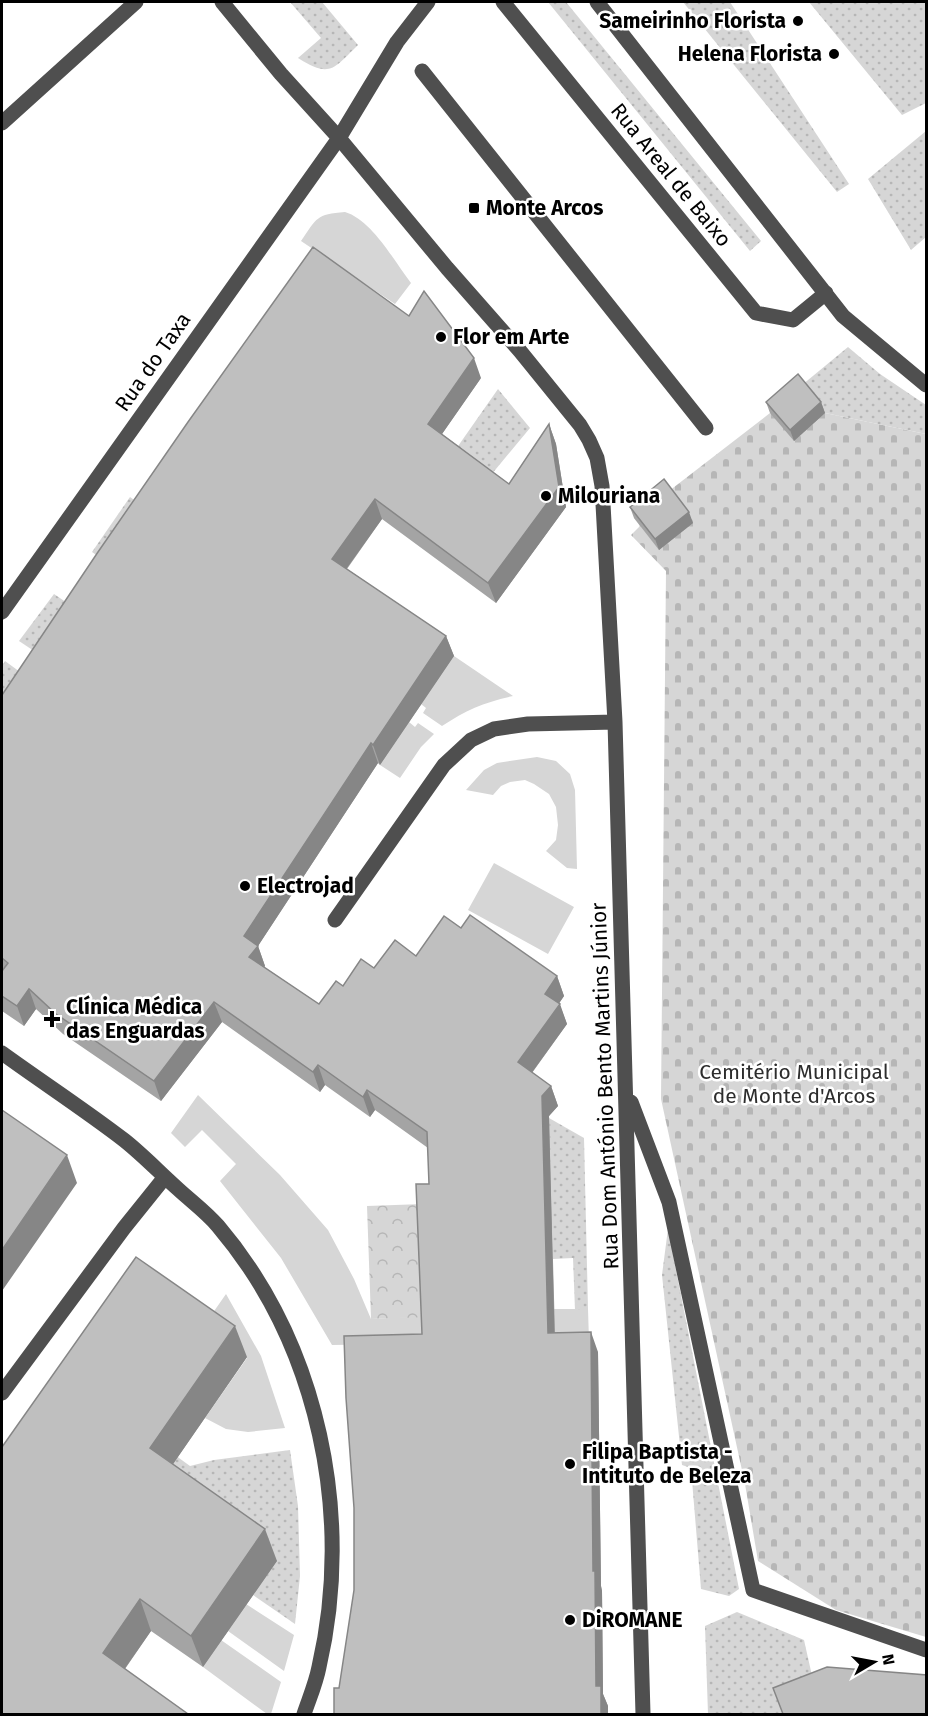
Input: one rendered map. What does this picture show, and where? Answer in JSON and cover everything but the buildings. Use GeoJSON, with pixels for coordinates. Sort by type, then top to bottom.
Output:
{"type":"FeatureCollection","features":[{"type":"Feature","properties":{"kind":"street"},"geometry":{"type":"LineString","coordinates":[[2,123],[136,2]]}},
{"type":"Feature","properties":{"kind":"street","name":"Rua Dom António Bento Martins Júnior"},"geometry":{"type":"LineString","coordinates":[[222,2],[281,74],[365,168],[447,268],[520,351],[580,425],[597,458],[602,486],[615,722],[643,1714]]}},
{"type":"Feature","properties":{"kind":"street","name":"Rua do Taxa"},"geometry":{"type":"LineString","coordinates":[[2,612],[339,138],[397,42],[428,2]]}},
{"type":"Feature","properties":{"kind":"street","name":"Rua Areal de Baixo"},"geometry":{"type":"LineString","coordinates":[[503,2],[756,313],[793,320],[826,294]]}},
{"type":"Feature","properties":{"kind":"street"},"geometry":{"type":"LineString","coordinates":[[597,2],[843,316],[927,385]]}},
{"type":"Feature","properties":{"kind":"street"},"geometry":{"type":"LineString","coordinates":[[422,71],[706,428]]}},
{"type":"Feature","properties":{"kind":"street"},"geometry":{"type":"LineString","coordinates":[[335,920],[413,806],[444,765],[471,740],[494,729],[528,723],[615,722]]}},
{"type":"Feature","properties":{"kind":"street"},"geometry":{"type":"LineString","coordinates":[[2,1053],[124,1141],[217,1225],[248,1266],[277,1314],[296,1357],[314,1411],[331,1510],[332,1556],[327,1623],[319,1668],[304,1714]]}},
{"type":"Feature","properties":{"kind":"street"},"geometry":{"type":"LineString","coordinates":[[626,1090],[669,1202],[753,1590],[927,1650]]}},
{"type":"Feature","properties":{"kind":"street"},"geometry":{"type":"LineString","coordinates":[[2,1393],[124,1228],[165,1177]]}},
{"type":"Feature","properties":{"kind":"green space"},"geometry":{"type":"Polygon","coordinates":[[[290,2],[322,2],[358,45],[331,68],[318,68],[298,58],[321,38],[290,2]]]}},
{"type":"Feature","properties":{"kind":"green space"},"geometry":{"type":"Polygon","coordinates":[[[548,2],[566,2],[761,241],[750,251],[548,2]]]}},
{"type":"Feature","properties":{"kind":"green space"},"geometry":{"type":"Polygon","coordinates":[[[683,2],[730,2],[849,184],[837,192],[683,2]]]}},
{"type":"Feature","properties":{"kind":"green space"},"geometry":{"type":"Polygon","coordinates":[[[809,2],[926,2],[926,103],[902,115],[809,2]]]}},
{"type":"Feature","properties":{"kind":"green space"},"geometry":{"type":"Polygon","coordinates":[[[926,131],[926,237],[911,250],[868,179],[926,131]]]}},
{"type":"Feature","properties":{"kind":"green space"},"geometry":{"type":"Polygon","coordinates":[[[345,212],[355,216],[373,232],[411,283],[395,304],[301,241],[318,219],[328,214],[345,212]]]}},
{"type":"Feature","properties":{"kind":"green space"},"geometry":{"type":"Polygon","coordinates":[[[848,347],[880,374],[926,405],[926,434],[825,413],[802,385],[848,347]]]}},
{"type":"Feature","properties":{"kind":"green space","name":"Cemitério Municipal de Monte d'Arcos"},"geometry":{"type":"Polygon","coordinates":[[[802,385],[825,413],[926,434],[926,1637],[836,1610],[758,1561],[745,1484],[661,1099],[666,571],[631,535],[640,526],[634,518],[770,413],[802,385]]]}},
{"type":"Feature","properties":{"kind":"green space"},"geometry":{"type":"Polygon","coordinates":[[[498,389],[530,428],[491,475],[456,449],[498,389]]]}},
{"type":"Feature","properties":{"kind":"green space"},"geometry":{"type":"Polygon","coordinates":[[[130,497],[148,510],[188,619],[92,552],[130,497]]]}},
{"type":"Feature","properties":{"kind":"green space"},"geometry":{"type":"Polygon","coordinates":[[[54,594],[79,611],[46,659],[19,641],[54,594]]]}},
{"type":"Feature","properties":{"kind":"green space"},"geometry":{"type":"Polygon","coordinates":[[[454,656],[513,696],[476,707],[442,726],[423,713],[426,708],[421,704],[454,656]]]}},
{"type":"Feature","properties":{"kind":"green space"},"geometry":{"type":"Polygon","coordinates":[[[5,661],[31,680],[2,725],[2,666],[5,661]]]}},
{"type":"Feature","properties":{"kind":"green space"},"geometry":{"type":"Polygon","coordinates":[[[409,722],[415,727],[418,723],[434,734],[421,747],[400,778],[380,765],[409,722]]]}},
{"type":"Feature","properties":{"kind":"green space"},"geometry":{"type":"Polygon","coordinates":[[[537,757],[556,761],[570,774],[575,790],[577,869],[567,868],[546,851],[556,840],[558,825],[556,807],[549,794],[525,780],[501,786],[493,795],[466,790],[484,770],[497,763],[537,757]]]}},
{"type":"Feature","properties":{"kind":"green space"},"geometry":{"type":"Polygon","coordinates":[[[494,863],[574,907],[548,954],[468,910],[494,863]]]}},
{"type":"Feature","properties":{"kind":"green space"},"geometry":{"type":"Polygon","coordinates":[[[198,1095],[280,1175],[328,1230],[354,1279],[371,1319],[588,1309],[589,1341],[332,1345],[281,1258],[220,1181],[236,1164],[202,1130],[185,1147],[171,1133],[198,1095]]]}},
{"type":"Feature","properties":{"kind":"green space"},"geometry":{"type":"Polygon","coordinates":[[[549,1118],[584,1138],[588,1309],[575,1310],[573,1258],[553,1259],[549,1118]]]}},
{"type":"Feature","properties":{"kind":"green space"},"geometry":{"type":"Polygon","coordinates":[[[423,1204],[428,1317],[371,1319],[367,1206],[423,1204]]]}},
{"type":"Feature","properties":{"kind":"green space"},"geometry":{"type":"Polygon","coordinates":[[[669,1221],[673,1255],[739,1589],[729,1596],[701,1589],[691,1468],[682,1465],[662,1275],[669,1221]]]}},
{"type":"Feature","properties":{"kind":"green space"},"geometry":{"type":"Polygon","coordinates":[[[226,1294],[261,1356],[285,1428],[248,1432],[226,1429],[205,1418],[247,1358],[203,1327],[226,1294]]]}},
{"type":"Feature","properties":{"kind":"green space"},"geometry":{"type":"Polygon","coordinates":[[[58,1370],[190,1466],[214,1460],[290,1450],[298,1506],[300,1576],[295,1624],[253,1595],[277,1561],[58,1370]]]}},
{"type":"Feature","properties":{"kind":"green space"},"geometry":{"type":"Polygon","coordinates":[[[246,1604],[294,1635],[284,1671],[228,1631],[246,1604]]]}},
{"type":"Feature","properties":{"kind":"green space"},"geometry":{"type":"Polygon","coordinates":[[[737,1612],[804,1640],[817,1698],[787,1714],[708,1714],[705,1626],[737,1612]]]}},
{"type":"Feature","properties":{"kind":"green space"},"geometry":{"type":"Polygon","coordinates":[[[221,1640],[281,1682],[271,1714],[267,1714],[203,1667],[221,1640]]]}},
{"type":"Feature","properties":{"kind":"place","name":"Sameirinho Florista"},"geometry":{"type":"Point","coordinates":[798,21]}},
{"type":"Feature","properties":{"kind":"place","name":"Helena Florista"},"geometry":{"type":"Point","coordinates":[834,54]}},
{"type":"Feature","properties":{"kind":"place","name":"Monte Arcos"},"geometry":{"type":"Point","coordinates":[474,208]}},
{"type":"Feature","properties":{"kind":"place","name":"Flor em Arte"},"geometry":{"type":"Point","coordinates":[441,337]}},
{"type":"Feature","properties":{"kind":"place","name":"Milouriana"},"geometry":{"type":"Point","coordinates":[546,496]}},
{"type":"Feature","properties":{"kind":"place","name":"Electrojad"},"geometry":{"type":"Point","coordinates":[245,886]}},
{"type":"Feature","properties":{"kind":"place","name":"Clínica Médica das Enguardas"},"geometry":{"type":"Point","coordinates":[52,1019]}},
{"type":"Feature","properties":{"kind":"place","name":"Filipa Baptista - Intituto de Beleza"},"geometry":{"type":"Point","coordinates":[570,1464]}},
{"type":"Feature","properties":{"kind":"place","name":"DiROMANE"},"geometry":{"type":"Point","coordinates":[570,1620]}}]}
